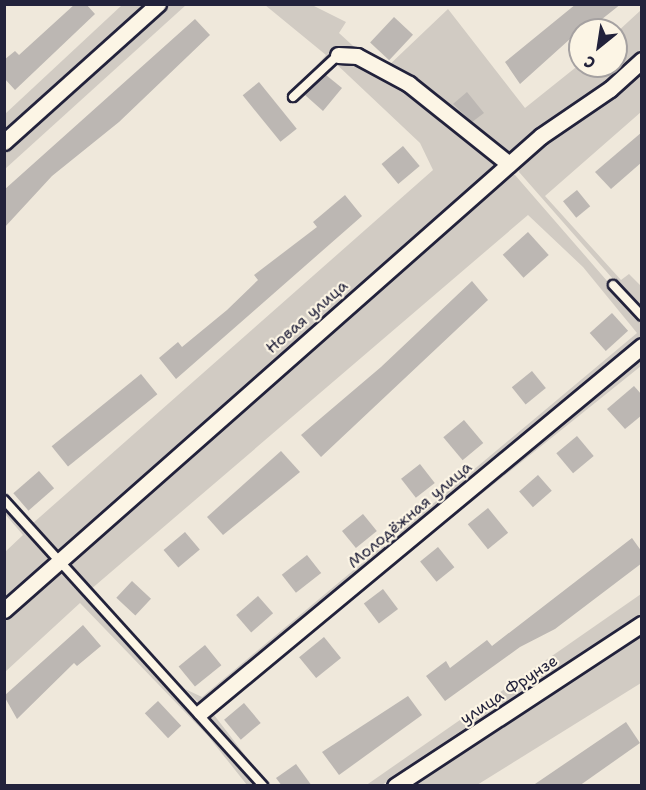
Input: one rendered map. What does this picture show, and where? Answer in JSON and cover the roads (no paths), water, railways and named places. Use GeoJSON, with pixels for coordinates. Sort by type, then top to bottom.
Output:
{"type":"FeatureCollection","features":[{"type":"Feature","properties":{"kind":"street"},"geometry":{"type":"LineString","coordinates":[[4,142],[158,4]]}},
{"type":"Feature","properties":{"kind":"street"},"geometry":{"type":"LineString","coordinates":[[338,55],[357,56],[409,84],[509,164]]}},
{"type":"Feature","properties":{"kind":"street","name":"Новая улица"},"geometry":{"type":"LineString","coordinates":[[4,610],[57,560],[509,164],[642,60]]}},
{"type":"Feature","properties":{"kind":"street","name":"Молодёжная улица"},"geometry":{"type":"LineString","coordinates":[[201,712],[642,346]]}},
{"type":"Feature","properties":{"kind":"street","name":"улица Фрунзе"},"geometry":{"type":"LineString","coordinates":[[395,786],[642,624]]}},
{"type":"Feature","properties":{"kind":"lane"},"geometry":{"type":"LineString","coordinates":[[293,96],[338,55]]}},
{"type":"Feature","properties":{"kind":"lane"},"geometry":{"type":"LineString","coordinates":[[613,285],[642,316]]}},
{"type":"Feature","properties":{"kind":"lane"},"geometry":{"type":"LineString","coordinates":[[4,500],[57,560],[201,712],[263,786]]}}]}
